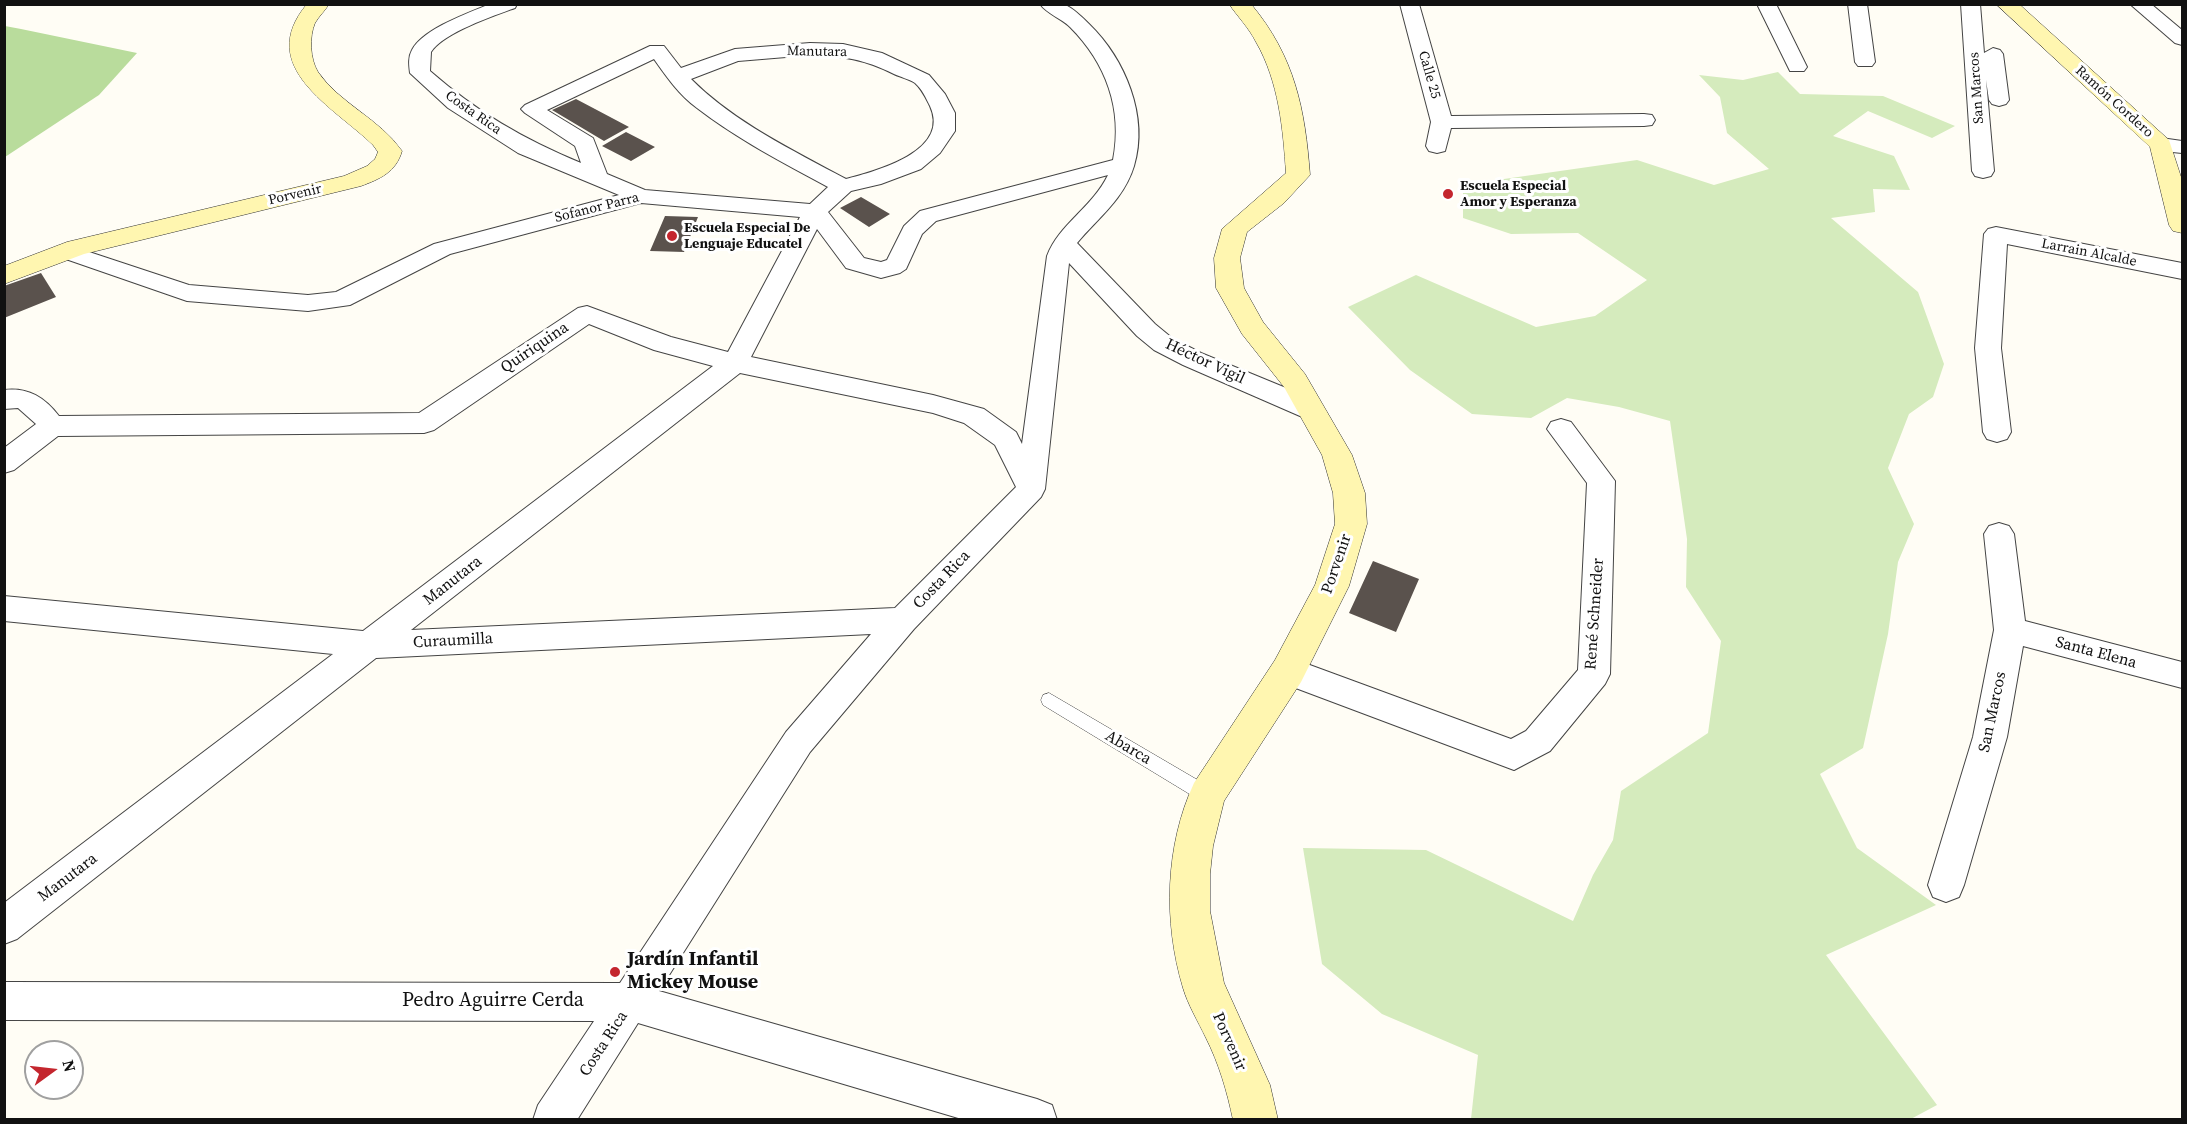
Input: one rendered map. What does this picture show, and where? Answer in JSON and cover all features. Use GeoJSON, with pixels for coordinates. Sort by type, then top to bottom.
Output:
{"type":"FeatureCollection","features":[{"type":"Feature","properties":{"kind":"street","name":"Porvenir"},"geometry":{"type":"LineString","coordinates":[[4,276],[68,252],[131,234],[352,181],[384,166],[389,159],[390,151],[381,138],[356,119],[307,74],[299,48],[301,27],[319,4]]}},
{"type":"Feature","properties":{"kind":"street","name":"Costa Rica"},"geometry":{"type":"LineString","coordinates":[[508,4],[490,10],[426,45],[418,59],[420,73],[455,104],[526,148],[641,196]]}},
{"type":"Feature","properties":{"kind":"street"},"geometry":{"type":"LineString","coordinates":[[1031,489],[1055,273],[1064,244],[1094,214],[1112,191],[1128,149],[1127,121],[1121,88],[1105,54],[1082,30],[1058,9],[1048,4]]}},
{"type":"Feature","properties":{"kind":"street","name":"Porvenir"},"geometry":{"type":"LineString","coordinates":[[1239,4],[1272,50],[1286,85],[1294,122],[1298,175],[1275,198],[1235,230],[1227,258],[1230,288],[1252,327],[1295,381],[1337,455],[1349,493],[1351,524],[1332,586],[1288,671],[1207,795],[1193,846],[1190,911],[1204,989],[1248,1084],[1256,1119]]}},
{"type":"Feature","properties":{"kind":"street","name":"Calle 25"},"geometry":{"type":"LineString","coordinates":[[1409,4],[1442,122],[1437,146]]}},
{"type":"Feature","properties":{"kind":"street"},"geometry":{"type":"LineString","coordinates":[[1766,4],[1797,67]]}},
{"type":"Feature","properties":{"kind":"street"},"geometry":{"type":"LineString","coordinates":[[1857,4],[1864,62]]}},
{"type":"Feature","properties":{"kind":"street","name":"San Marcos"},"geometry":{"type":"LineString","coordinates":[[1970,4],[1983,171]]}},
{"type":"Feature","properties":{"kind":"street"},"geometry":{"type":"LineString","coordinates":[[1982,4],[1999,100]]}},
{"type":"Feature","properties":{"kind":"street","name":"Ramón Cordero"},"geometry":{"type":"LineString","coordinates":[[2006,4],[2172,146],[2182,225]]}},
{"type":"Feature","properties":{"kind":"street"},"geometry":{"type":"LineString","coordinates":[[2139,5],[2172,8]]}},
{"type":"Feature","properties":{"kind":"street"},"geometry":{"type":"LineString","coordinates":[[2139,5],[2182,39]]}},
{"type":"Feature","properties":{"kind":"street","name":"Manutara"},"geometry":{"type":"LineString","coordinates":[[4,927],[735,363],[815,211],[843,186],[890,174],[913,164],[932,148],[944,131],[944,113],[935,94],[922,79],[875,57],[843,50],[810,49],[735,55],[677,77]]}},
{"type":"Feature","properties":{"kind":"street","name":"Sofanor Parra"},"geometry":{"type":"LineString","coordinates":[[597,178],[585,143],[532,109],[657,50],[677,77]]}},
{"type":"Feature","properties":{"kind":"street"},"geometry":{"type":"LineString","coordinates":[[677,77],[703,103],[779,152],[843,186]]}},
{"type":"Feature","properties":{"kind":"street"},"geometry":{"type":"LineString","coordinates":[[1442,122],[1644,120]]}},
{"type":"Feature","properties":{"kind":"street"},"geometry":{"type":"LineString","coordinates":[[815,211],[855,263],[870,269],[891,268],[897,264],[912,231],[928,216],[1122,164]]}},
{"type":"Feature","properties":{"kind":"street","name":"Sofanor Parra"},"geometry":{"type":"LineString","coordinates":[[68,252],[187,293],[308,303],[340,298],[442,249],[641,196],[815,211]]}},
{"type":"Feature","properties":{"kind":"street","name":"Larrain Alcalde"},"geometry":{"type":"LineString","coordinates":[[1997,432],[1988,348],[1996,234],[2182,271]]}},
{"type":"Feature","properties":{"kind":"street","name":"Héctor Vigil"},"geometry":{"type":"LineString","coordinates":[[1064,244],[1146,330],[1163,344],[1192,359],[1310,409]]}},
{"type":"Feature","properties":{"kind":"street","name":"Quiriquina"},"geometry":{"type":"LineString","coordinates":[[52,426],[424,423],[587,314],[663,344],[735,363],[933,404],[974,416],[1006,439],[1031,489]]}},
{"type":"Feature","properties":{"kind":"street"},"geometry":{"type":"LineString","coordinates":[[4,463],[52,426],[35,404],[26,399],[8,399]]}},
{"type":"Feature","properties":{"kind":"street","name":"René Schneider"},"geometry":{"type":"LineString","coordinates":[[1288,671],[1514,755],[1538,741],[1594,674],[1601,481],[1561,429]]}},
{"type":"Feature","properties":{"kind":"street","name":"Costa Rica"},"geometry":{"type":"LineString","coordinates":[[553,1119],[798,742],[903,620],[1031,489]]}},
{"type":"Feature","properties":{"kind":"street","name":"San Marcos"},"geometry":{"type":"LineString","coordinates":[[1946,885],[1990,737],[2010,630],[1999,534]]}},
{"type":"Feature","properties":{"kind":"street","name":"Curaumilla"},"geometry":{"type":"LineString","coordinates":[[4,608],[371,645],[903,620]]}},
{"type":"Feature","properties":{"kind":"street","name":"Santa Elena"},"geometry":{"type":"LineString","coordinates":[[2010,630],[2182,675]]}},
{"type":"Feature","properties":{"kind":"street","name":"Pedro Aguirre Cerda"},"geometry":{"type":"LineString","coordinates":[[4,1001],[631,1002],[1037,1119]]}},
{"type":"Feature","properties":{"kind":"lane","name":"Abarca"},"geometry":{"type":"LineString","coordinates":[[1049,700],[1207,795]]}},
{"type":"Feature","properties":{"kind":"green space"},"geometry":{"type":"Polygon","coordinates":[[[5,26],[137,53],[99,95],[5,157],[5,26]]]}},
{"type":"Feature","properties":{"kind":"green space"},"geometry":{"type":"Polygon","coordinates":[[[1778,72],[1800,94],[1883,96],[1955,126],[1932,138],[1868,111],[1833,136],[1894,156],[1910,190],[1873,189],[1875,212],[1831,218],[1918,292],[1944,364],[1933,397],[1909,414],[1888,468],[1914,524],[1898,562],[1888,634],[1863,748],[1820,774],[1857,848],[1936,905],[1826,955],[1937,1105],[1909,1120],[1471,1119],[1478,1055],[1382,1014],[1322,964],[1303,848],[1426,850],[1573,921],[1593,875],[1613,840],[1621,791],[1708,733],[1721,641],[1686,587],[1687,539],[1670,421],[1619,407],[1567,398],[1531,418],[1472,414],[1410,370],[1348,307],[1416,275],[1536,327],[1595,316],[1647,280],[1578,233],[1511,234],[1463,218],[1463,191],[1497,180],[1637,160],[1714,185],[1769,169],[1727,133],[1720,97],[1699,75],[1743,80],[1778,72]]]}},
{"type":"Feature","properties":{"kind":"building"},"geometry":{"type":"Polygon","coordinates":[[[576,99],[629,127],[604,141],[552,110],[576,99]]]}},
{"type":"Feature","properties":{"kind":"building"},"geometry":{"type":"Polygon","coordinates":[[[626,132],[655,147],[631,161],[602,146],[626,132]]]}},
{"type":"Feature","properties":{"kind":"building"},"geometry":{"type":"Polygon","coordinates":[[[861,197],[890,214],[869,227],[840,208],[861,197]]]}},
{"type":"Feature","properties":{"kind":"building","name":"Escuela Especial De Lenguaje Educatel"},"geometry":{"type":"Polygon","coordinates":[[[665,216],[698,217],[684,252],[650,251],[665,216]]]}},
{"type":"Feature","properties":{"kind":"building"},"geometry":{"type":"Polygon","coordinates":[[[41,273],[56,297],[4,318],[4,286],[41,273]]]}},
{"type":"Feature","properties":{"kind":"building"},"geometry":{"type":"Polygon","coordinates":[[[1373,561],[1419,579],[1396,632],[1349,613],[1373,561]]]}},
{"type":"Feature","properties":{"kind":"place","name":"Escuela Especial Amor y Esperanza"},"geometry":{"type":"Point","coordinates":[1448,194]}},
{"type":"Feature","properties":{"kind":"place","name":"Escuela Especial De Lenguaje Educatel"},"geometry":{"type":"Point","coordinates":[672,236]}},
{"type":"Feature","properties":{"kind":"place","name":"Jardín Infantil Mickey Mouse"},"geometry":{"type":"Point","coordinates":[615,972]}}]}
